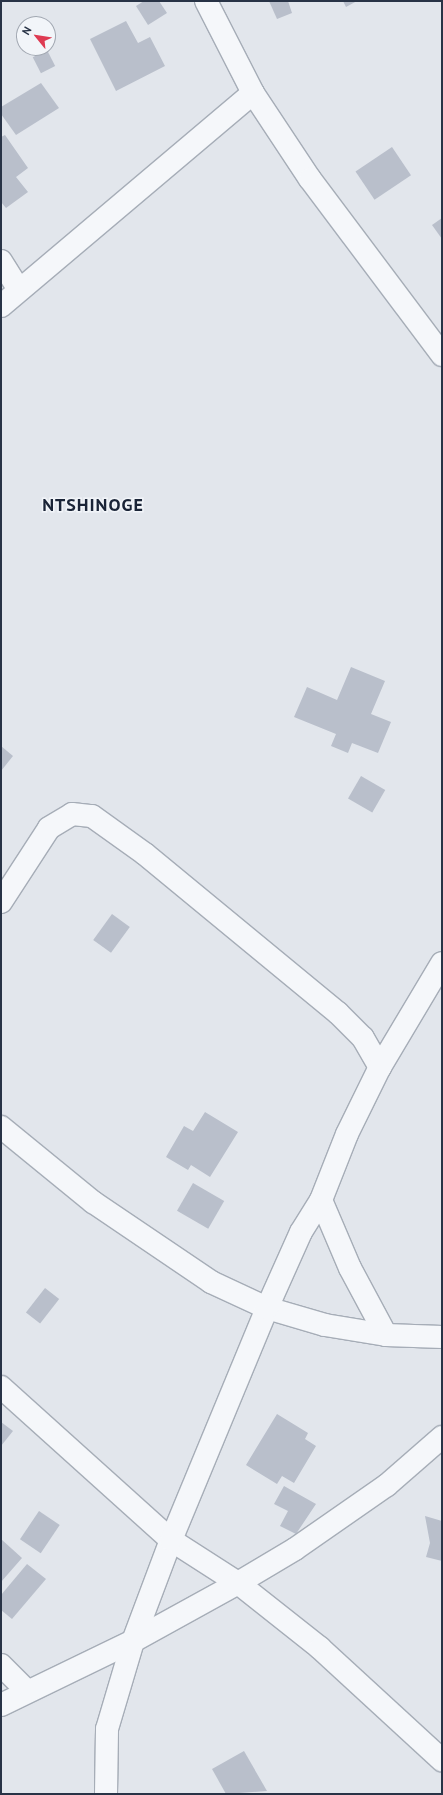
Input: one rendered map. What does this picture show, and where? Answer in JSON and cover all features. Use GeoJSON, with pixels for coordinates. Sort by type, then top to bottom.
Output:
{"type":"FeatureCollection","features":[{"type":"Feature","properties":{"kind":"street"},"geometry":{"type":"LineString","coordinates":[[206,1],[253,94],[310,179],[442,355]]}},
{"type":"Feature","properties":{"kind":"street"},"geometry":{"type":"LineString","coordinates":[[1,306],[18,288],[253,94]]}},
{"type":"Feature","properties":{"kind":"street"},"geometry":{"type":"LineString","coordinates":[[1,261],[18,288]]}},
{"type":"Feature","properties":{"kind":"street"},"geometry":{"type":"LineString","coordinates":[[1,902],[49,828],[72,814],[92,816],[145,854],[338,1013],[363,1038],[380,1067]]}},
{"type":"Feature","properties":{"kind":"street"},"geometry":{"type":"LineString","coordinates":[[106,1794],[107,1729],[132,1641],[171,1540],[267,1308],[301,1232],[321,1200],[347,1134],[380,1067],[442,963]]}},
{"type":"Feature","properties":{"kind":"street"},"geometry":{"type":"LineString","coordinates":[[1,1127],[93,1202],[211,1282],[267,1308],[325,1325],[386,1335],[442,1337]]}},
{"type":"Feature","properties":{"kind":"street"},"geometry":{"type":"LineString","coordinates":[[321,1200],[350,1268],[386,1335]]}},
{"type":"Feature","properties":{"kind":"street"},"geometry":{"type":"LineString","coordinates":[[1,1387],[171,1540],[238,1583],[320,1648],[442,1760]]}},
{"type":"Feature","properties":{"kind":"street"},"geometry":{"type":"LineString","coordinates":[[1,1705],[26,1690],[132,1641],[238,1583],[295,1549],[387,1485],[442,1437]]}},
{"type":"Feature","properties":{"kind":"street"},"geometry":{"type":"LineString","coordinates":[[1,1665],[26,1690]]}},
{"type":"Feature","properties":{"kind":"building"},"geometry":{"type":"Polygon","coordinates":[[[144,1],[159,1],[167,13],[148,25],[136,6],[144,1]]]}},
{"type":"Feature","properties":{"kind":"building"},"geometry":{"type":"Polygon","coordinates":[[[269,1],[288,1],[292,13],[277,19],[269,1]]]}},
{"type":"Feature","properties":{"kind":"building"},"geometry":{"type":"Polygon","coordinates":[[[343,1],[357,1],[346,7],[343,1]]]}},
{"type":"Feature","properties":{"kind":"building"},"geometry":{"type":"Polygon","coordinates":[[[126,21],[138,43],[150,37],[165,66],[116,91],[90,39],[126,21]]]}},
{"type":"Feature","properties":{"kind":"building"},"geometry":{"type":"Polygon","coordinates":[[[50,56],[55,66],[41,73],[33,57],[50,56]]]}},
{"type":"Feature","properties":{"kind":"building"},"geometry":{"type":"Polygon","coordinates":[[[41,83],[59,108],[16,135],[1,114],[1,107],[41,83]]]}},
{"type":"Feature","properties":{"kind":"building"},"geometry":{"type":"Polygon","coordinates":[[[5,135],[28,168],[16,177],[28,192],[6,208],[1,202],[1,137],[5,135]]]}},
{"type":"Feature","properties":{"kind":"building"},"geometry":{"type":"Polygon","coordinates":[[[392,147],[411,175],[375,200],[356,172],[392,147]]]}},
{"type":"Feature","properties":{"kind":"building"},"geometry":{"type":"Polygon","coordinates":[[[442,218],[442,239],[432,225],[442,218]]]}},
{"type":"Feature","properties":{"kind":"building"},"geometry":{"type":"Polygon","coordinates":[[[351,667],[385,681],[371,714],[391,722],[378,753],[352,743],[348,753],[331,746],[336,734],[294,717],[307,687],[337,700],[351,667]]]}},
{"type":"Feature","properties":{"kind":"building"},"geometry":{"type":"Polygon","coordinates":[[[1,746],[13,756],[1,771],[1,746]]]}},
{"type":"Feature","properties":{"kind":"building"},"geometry":{"type":"Polygon","coordinates":[[[361,776],[385,790],[372,813],[348,799],[361,776]]]}},
{"type":"Feature","properties":{"kind":"building"},"geometry":{"type":"Polygon","coordinates":[[[112,914],[130,927],[111,953],[93,940],[112,914]]]}},
{"type":"Feature","properties":{"kind":"building"},"geometry":{"type":"Polygon","coordinates":[[[205,1112],[238,1132],[210,1177],[191,1165],[188,1170],[166,1157],[184,1126],[193,1131],[205,1112]]]}},
{"type":"Feature","properties":{"kind":"building"},"geometry":{"type":"Polygon","coordinates":[[[193,1183],[224,1201],[208,1229],[177,1211],[193,1183]]]}},
{"type":"Feature","properties":{"kind":"building"},"geometry":{"type":"Polygon","coordinates":[[[45,1288],[59,1299],[40,1324],[26,1312],[45,1288]]]}},
{"type":"Feature","properties":{"kind":"building"},"geometry":{"type":"Polygon","coordinates":[[[277,1414],[308,1433],[305,1439],[316,1446],[294,1483],[282,1476],[277,1484],[246,1465],[277,1414]]]}},
{"type":"Feature","properties":{"kind":"building"},"geometry":{"type":"Polygon","coordinates":[[[1,1422],[13,1431],[1,1446],[1,1422]]]}},
{"type":"Feature","properties":{"kind":"building"},"geometry":{"type":"Polygon","coordinates":[[[284,1486],[316,1504],[296,1534],[280,1526],[288,1511],[274,1504],[284,1486]]]}},
{"type":"Feature","properties":{"kind":"building"},"geometry":{"type":"Polygon","coordinates":[[[39,1511],[60,1525],[41,1553],[20,1539],[39,1511]]]}},
{"type":"Feature","properties":{"kind":"building"},"geometry":{"type":"Polygon","coordinates":[[[425,1516],[442,1521],[442,1561],[426,1557],[430,1543],[425,1516]]]}},
{"type":"Feature","properties":{"kind":"building"},"geometry":{"type":"Polygon","coordinates":[[[1,1539],[22,1558],[1,1582],[1,1539]]]}},
{"type":"Feature","properties":{"kind":"building"},"geometry":{"type":"Polygon","coordinates":[[[27,1564],[46,1579],[12,1619],[1,1610],[1,1595],[27,1564]]]}},
{"type":"Feature","properties":{"kind":"building"},"geometry":{"type":"Polygon","coordinates":[[[244,1751],[267,1791],[226,1794],[212,1769],[244,1751]]]}},
{"type":"Feature","properties":{"kind":"district","name":"NTSHINOGE"},"geometry":{"type":"Point","coordinates":[93,505]}}]}
